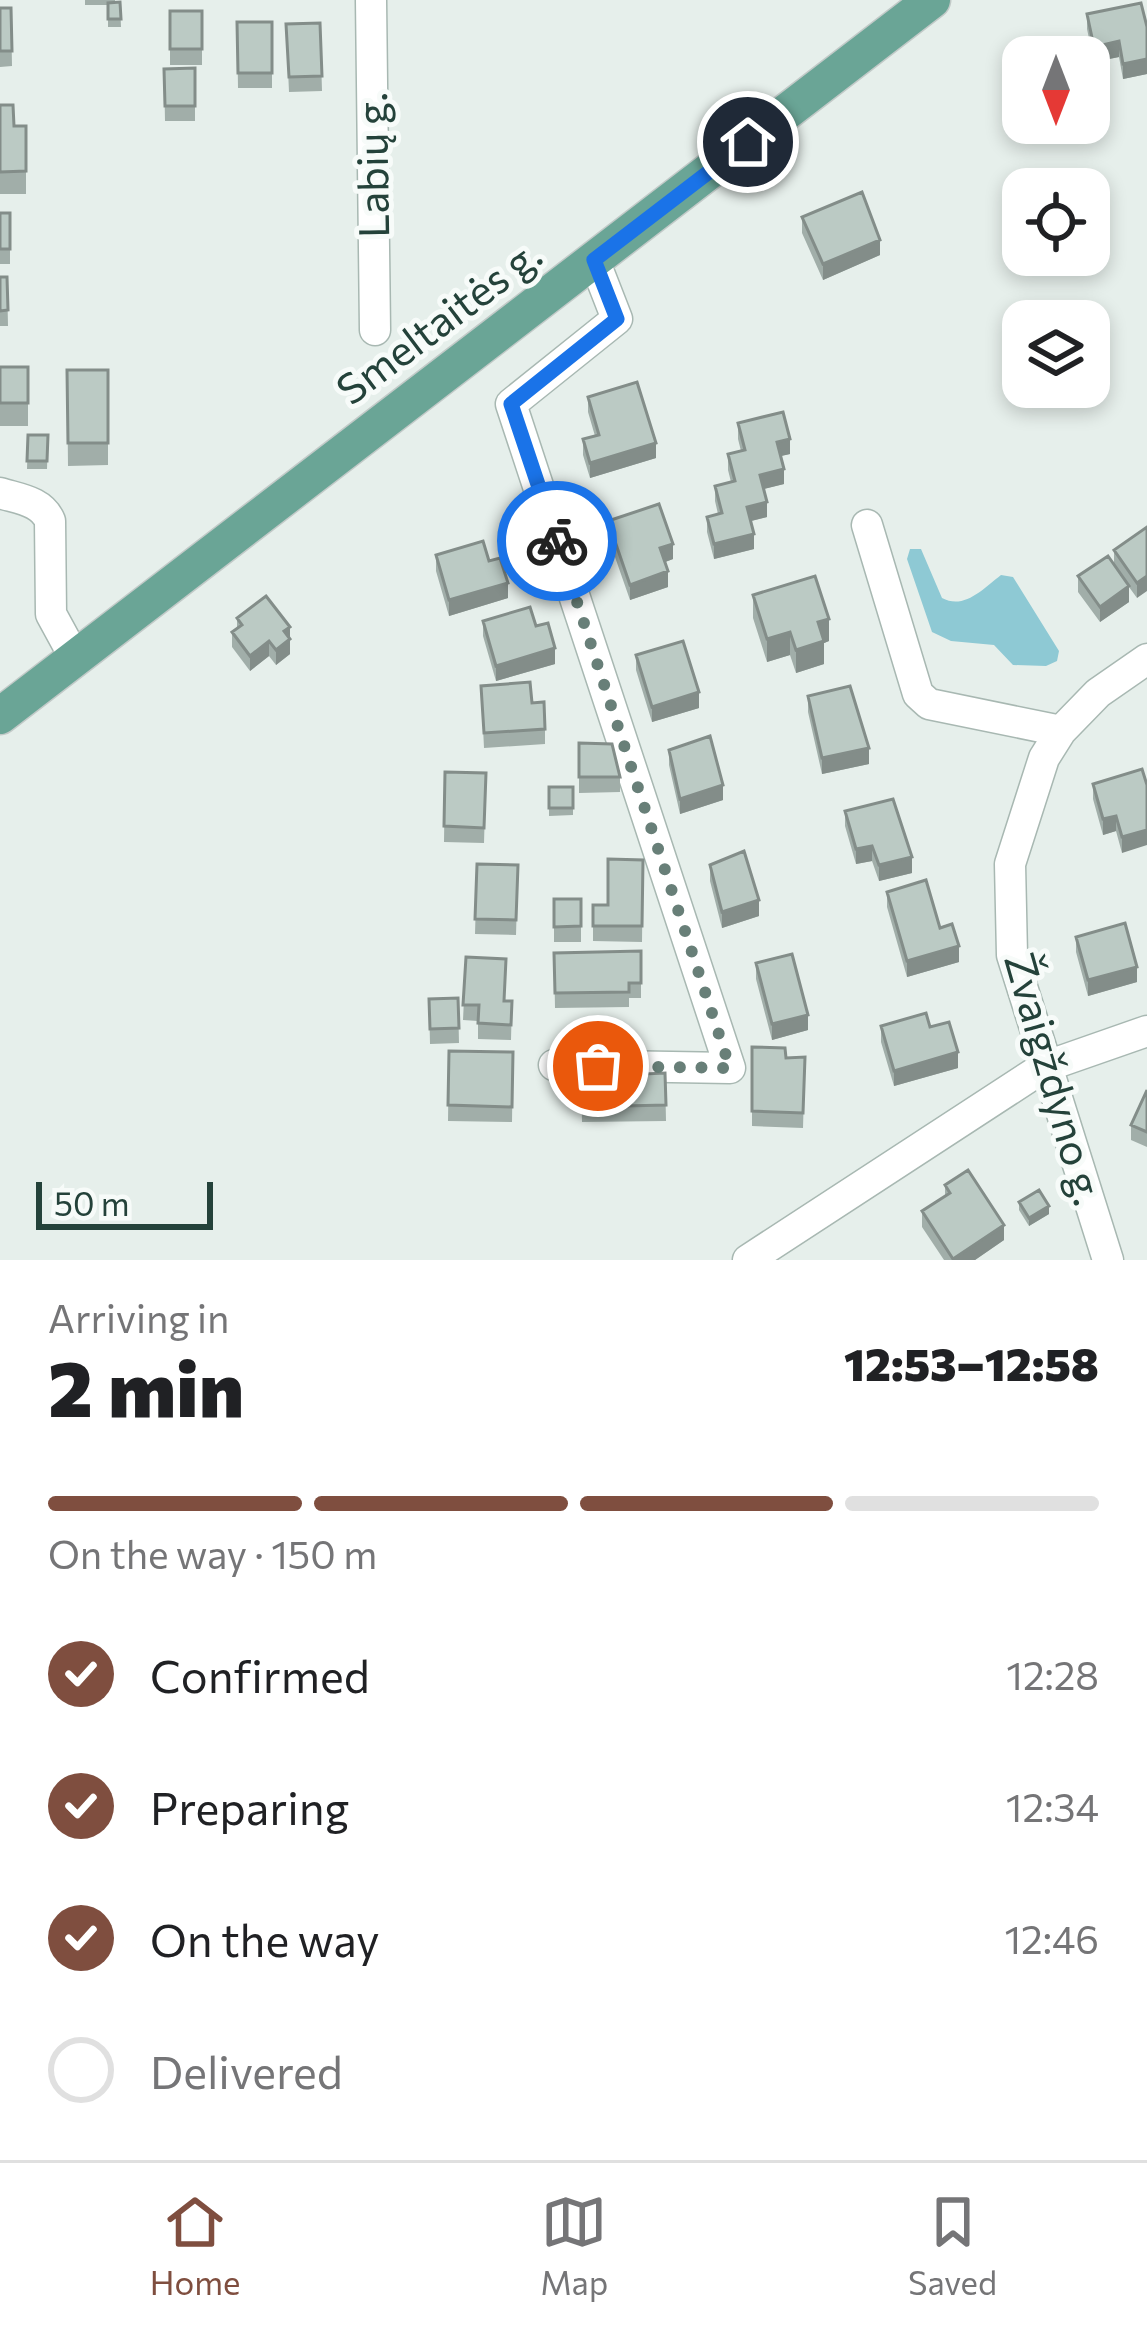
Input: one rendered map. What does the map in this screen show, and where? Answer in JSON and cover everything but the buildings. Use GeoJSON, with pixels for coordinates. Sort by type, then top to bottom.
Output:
{"type":"FeatureCollection","features":[{"type":"Feature","properties":{"kind":"main road","name":"Smeltaitės g."},"geometry":{"type":"LineString","coordinates":[[0,716],[932,0]]}},
{"type":"Feature","properties":{"kind":"street","name":"Labių g."},"geometry":{"type":"LineString","coordinates":[[370,0],[375,330]]}},
{"type":"Feature","properties":{"kind":"street"},"geometry":{"type":"LineString","coordinates":[[554,1065],[730,1068],[511,404],[617,319],[594,260]]}},
{"type":"Feature","properties":{"kind":"street"},"geometry":{"type":"LineString","coordinates":[[0,493],[47,513],[51,614],[75,658]]}},
{"type":"Feature","properties":{"kind":"street"},"geometry":{"type":"LineString","coordinates":[[867,525],[918,694],[929,704],[1061,731]]}},
{"type":"Feature","properties":{"kind":"street","name":"Žvaigždyno g."},"geometry":{"type":"LineString","coordinates":[[1108,1260],[1012,955],[1010,864],[1044,758],[1061,731],[1097,694],[1147,659]]}},
{"type":"Feature","properties":{"kind":"street"},"geometry":{"type":"LineString","coordinates":[[748,1260],[1045,1067],[1147,1031]]}},
{"type":"Feature","properties":{"kind":"water"},"geometry":{"type":"Polygon","coordinates":[[[910,549],[921,549],[942,598],[950,601],[973,596],[1001,575],[1013,577],[1059,651],[1057,661],[1046,666],[1013,665],[994,645],[951,641],[932,632],[907,559],[910,549]]]}},
{"type":"Feature","properties":{"kind":"way so far"},"geometry":{"type":"LineString","coordinates":[[557,541],[730,1068],[598,1066]]}},
{"type":"Feature","properties":{"kind":"route"},"geometry":{"type":"LineString","coordinates":[[557,541],[511,404],[617,319],[594,260],[748,142]]}}]}
